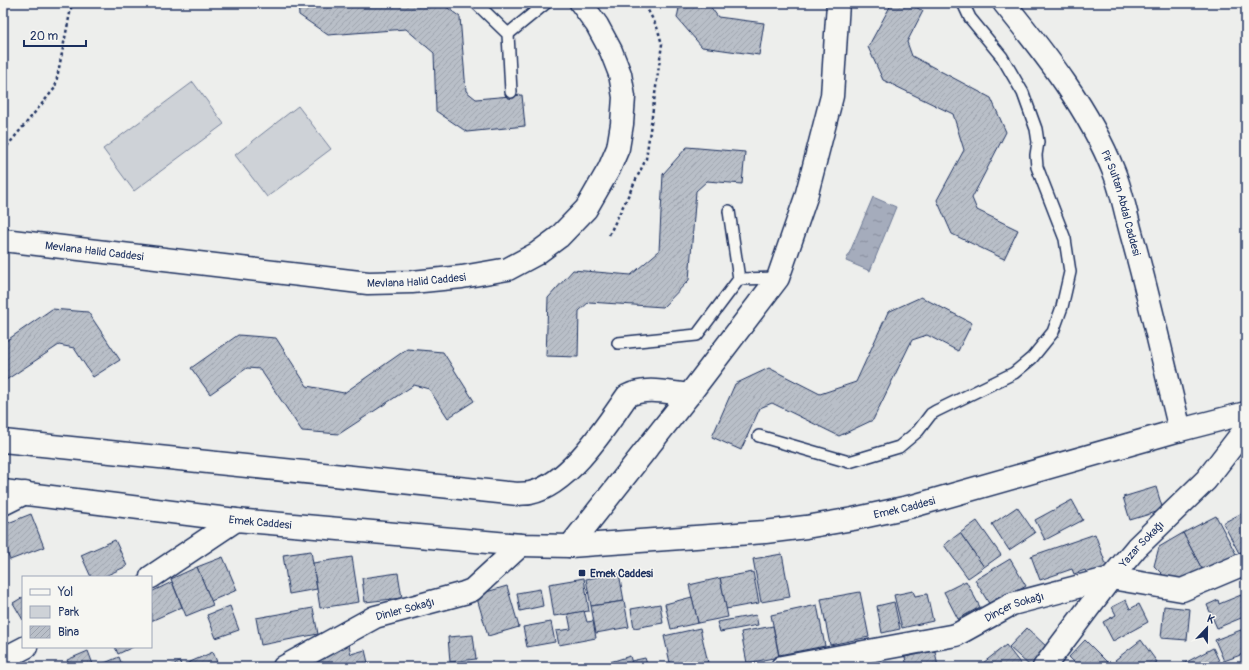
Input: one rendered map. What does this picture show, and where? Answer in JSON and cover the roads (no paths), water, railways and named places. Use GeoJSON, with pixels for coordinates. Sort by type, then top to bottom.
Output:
{"type":"FeatureCollection","features":[{"type":"Feature","properties":{"kind":"street","name":"Mevlana Halid Caddesi"},"geometry":{"type":"LineString","coordinates":[[3,240],[368,283],[412,282],[462,278],[508,269],[536,254],[559,237],[586,209],[609,168],[618,148],[624,97],[620,74],[611,52],[597,25],[581,3]]}},
{"type":"Feature","properties":{"kind":"street"},"geometry":{"type":"LineString","coordinates":[[570,546],[689,395],[778,278],[806,197],[832,96],[838,3]]}},
{"type":"Feature","properties":{"kind":"street","name":"Pir Sultan Abdal Caddesi"},"geometry":{"type":"LineString","coordinates":[[1004,3],[1078,102],[1098,137],[1115,173],[1137,254],[1180,430]]}},
{"type":"Feature","properties":{"kind":"street"},"geometry":{"type":"LineString","coordinates":[[3,441],[518,494],[530,493],[553,482],[579,460],[595,442],[627,396],[644,390],[689,395]]}},
{"type":"Feature","properties":{"kind":"street","name":"Emek Caddesi"},"geometry":{"type":"LineString","coordinates":[[3,490],[236,520],[521,545],[570,546],[765,532],[852,519],[912,506],[1180,430],[1246,413]]}},
{"type":"Feature","properties":{"kind":"street","name":"Yazar Sokağı"},"geometry":{"type":"LineString","coordinates":[[1044,667],[1136,547],[1206,480],[1246,428]]}},
{"type":"Feature","properties":{"kind":"street"},"geometry":{"type":"LineString","coordinates":[[3,504],[25,493]]}},
{"type":"Feature","properties":{"kind":"street"},"geometry":{"type":"LineString","coordinates":[[152,576],[236,520]]}},
{"type":"Feature","properties":{"kind":"street","name":"Dinler Sokağı"},"geometry":{"type":"LineString","coordinates":[[284,667],[375,617],[472,590],[521,545]]}},
{"type":"Feature","properties":{"kind":"street","name":"Dinçer Sokağı"},"geometry":{"type":"LineString","coordinates":[[782,667],[956,635],[1012,604],[1111,578],[1182,590],[1246,563]]}},
{"type":"Feature","properties":{"kind":"street"},"geometry":{"type":"LineString","coordinates":[[3,659],[24,648]]}},
{"type":"Feature","properties":{"kind":"lane"},"geometry":{"type":"LineString","coordinates":[[476,3],[508,34],[512,92]]}},
{"type":"Feature","properties":{"kind":"lane"},"geometry":{"type":"LineString","coordinates":[[508,34],[546,3]]}},
{"type":"Feature","properties":{"kind":"lane"},"geometry":{"type":"LineString","coordinates":[[759,436],[849,462],[899,447],[918,431],[931,414],[1014,373],[1032,358],[1053,332],[1062,307],[1070,272],[1065,240],[1037,167],[1036,155],[1038,142],[1036,129],[1023,93],[1002,57],[970,18],[963,3]]}},
{"type":"Feature","properties":{"kind":"lane"},"geometry":{"type":"LineString","coordinates":[[618,343],[697,335],[739,279],[729,211]]}},
{"type":"Feature","properties":{"kind":"lane"},"geometry":{"type":"LineString","coordinates":[[739,279],[778,278]]}},
{"type":"Feature","properties":{"kind":"water"},"geometry":{"type":"Polygon","coordinates":[[[873,197],[896,207],[870,271],[846,261],[873,197]]]}},
{"type":"Feature","properties":{"kind":"place","name":"Emek Caddesi"},"geometry":{"type":"Point","coordinates":[582,573]}}]}
